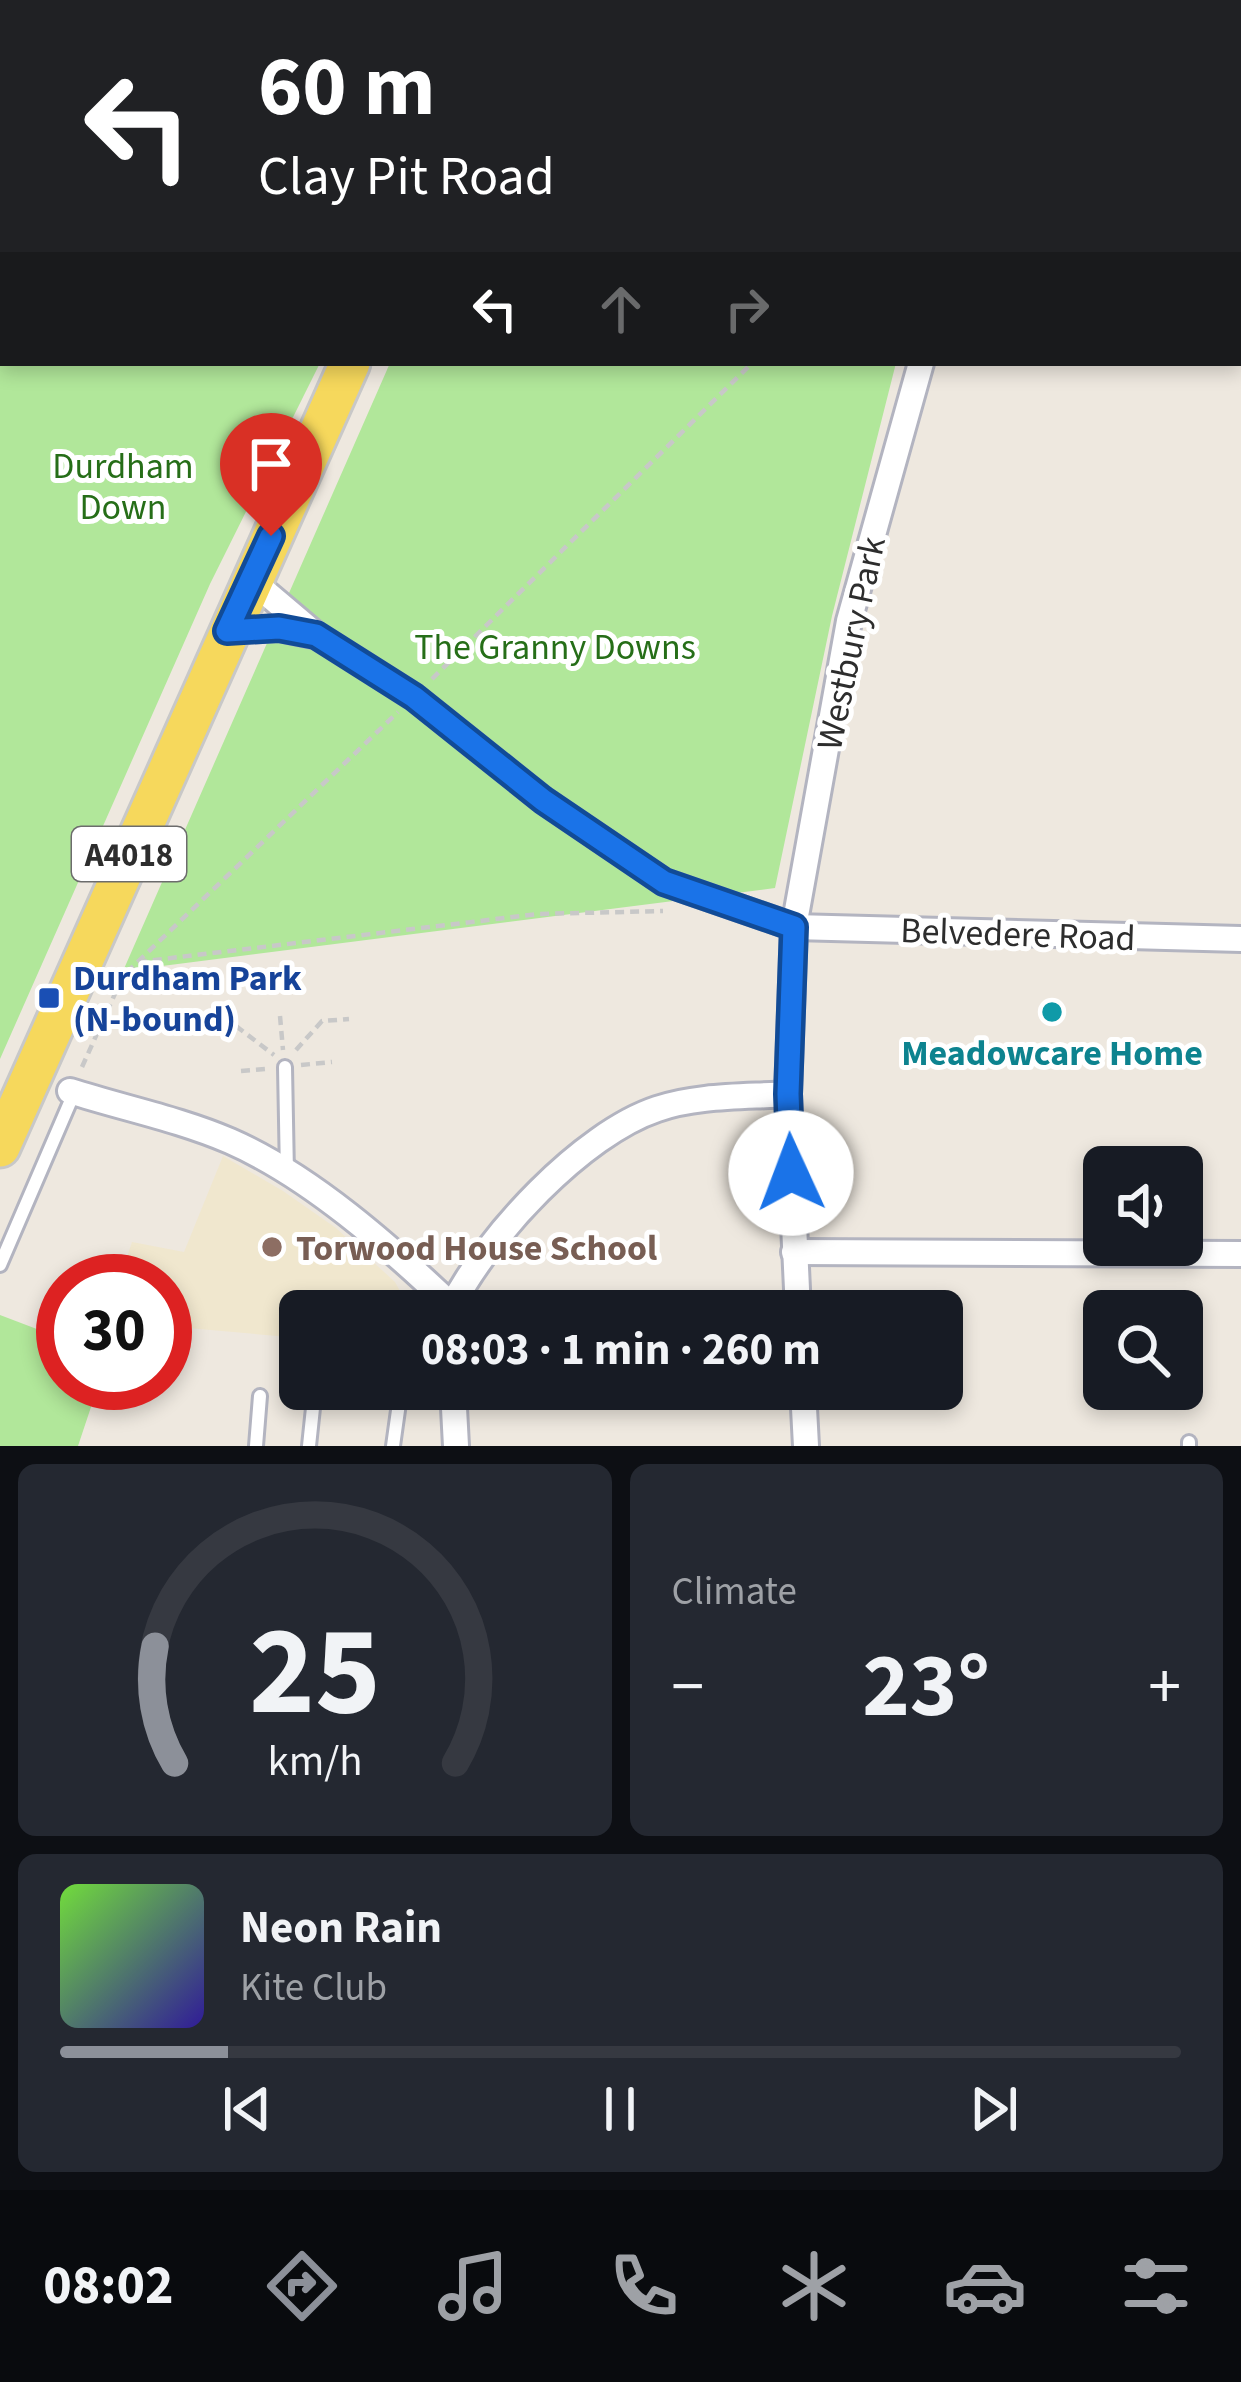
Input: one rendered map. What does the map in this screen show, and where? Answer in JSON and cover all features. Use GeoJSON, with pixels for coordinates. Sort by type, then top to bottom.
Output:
{"type":"FeatureCollection","features":[{"type":"Feature","properties":{"kind":"main road","name":"A4018"},"geometry":{"type":"LineString","coordinates":[[0,1147],[349,366]]}},
{"type":"Feature","properties":{"kind":"street","name":"Westbury Park"},"geometry":{"type":"LineString","coordinates":[[797,1290],[788,1094],[794,927],[849,621],[920,366]]}},
{"type":"Feature","properties":{"kind":"street","name":"Belvedere Road"},"geometry":{"type":"LineString","coordinates":[[251,580],[316,635],[414,697],[543,800],[664,882],[794,927],[1241,939]]}},
{"type":"Feature","properties":{"kind":"street"},"geometry":{"type":"LineString","coordinates":[[227,631],[279,628],[316,635]]}},
{"type":"Feature","properties":{"kind":"street"},"geometry":{"type":"LineString","coordinates":[[72,1092],[232,1142],[287,1174],[401,1257],[433,1290]]}},
{"type":"Feature","properties":{"kind":"street"},"geometry":{"type":"LineString","coordinates":[[461,1290],[502,1230],[597,1138],[658,1108],[788,1094]]}},
{"type":"Feature","properties":{"kind":"street"},"geometry":{"type":"LineString","coordinates":[[794,1252],[1241,1254]]}},
{"type":"Feature","properties":{"kind":"street"},"geometry":{"type":"LineString","coordinates":[[453,1410],[456,1446]]}},
{"type":"Feature","properties":{"kind":"street"},"geometry":{"type":"LineString","coordinates":[[803,1410],[806,1446]]}},
{"type":"Feature","properties":{"kind":"lane"},"geometry":{"type":"LineString","coordinates":[[284,1065],[287,1174]]}},
{"type":"Feature","properties":{"kind":"lane"},"geometry":{"type":"LineString","coordinates":[[0,1264],[72,1092]]}},
{"type":"Feature","properties":{"kind":"lane"},"geometry":{"type":"LineString","coordinates":[[256,1446],[260,1396]]}},
{"type":"Feature","properties":{"kind":"lane"},"geometry":{"type":"LineString","coordinates":[[309,1446],[313,1410]]}},
{"type":"Feature","properties":{"kind":"lane"},"geometry":{"type":"LineString","coordinates":[[393,1446],[398,1410]]}},
{"type":"Feature","properties":{"kind":"path"},"geometry":{"type":"LineString","coordinates":[[138,962],[538,914],[667,910]]}},
{"type":"Feature","properties":{"kind":"path"},"geometry":{"type":"LineString","coordinates":[[280,1016],[284,1065]]}},
{"type":"Feature","properties":{"kind":"path"},"geometry":{"type":"LineString","coordinates":[[284,1065],[322,1021],[349,1019]]}},
{"type":"Feature","properties":{"kind":"path"},"geometry":{"type":"LineString","coordinates":[[236,1026],[284,1065]]}},
{"type":"Feature","properties":{"kind":"shaded area","name":"Torwood House School"},"geometry":{"type":"Polygon","coordinates":[[[223,1156],[336,1228],[399,1290],[279,1290],[279,1336],[192,1328],[192,1254],[128,1254],[132,1242],[184,1252],[223,1156]]]}},
{"type":"Feature","properties":{"kind":"green space","name":"Durdham Down"},"geometry":{"type":"Polygon","coordinates":[[[0,366],[319,366],[210,584],[0,1059],[0,366]]]}},
{"type":"Feature","properties":{"kind":"green space","name":"The Granny Downs"},"geometry":{"type":"Polygon","coordinates":[[[389,366],[895,366],[832,616],[775,888],[123,971],[389,366]]]}},
{"type":"Feature","properties":{"kind":"green space"},"geometry":{"type":"Polygon","coordinates":[[[0,1315],[36,1329],[36,1410],[90,1410],[78,1446],[0,1446],[0,1315]]]}},
{"type":"Feature","properties":{"kind":"place","name":"Durdham Park (N-bound)"},"geometry":{"type":"Point","coordinates":[49,998]}},
{"type":"Feature","properties":{"kind":"place","name":"Meadowcare Home"},"geometry":{"type":"Point","coordinates":[1052,1012]}},
{"type":"Feature","properties":{"kind":"place","name":"Torwood House School"},"geometry":{"type":"Point","coordinates":[272,1247]}},
{"type":"Feature","properties":{"kind":"route"},"geometry":{"type":"LineString","coordinates":[[271,536],[227,631],[279,628],[316,635],[414,697],[543,800],[664,882],[794,927],[789,1010],[791,1173]]}}]}
